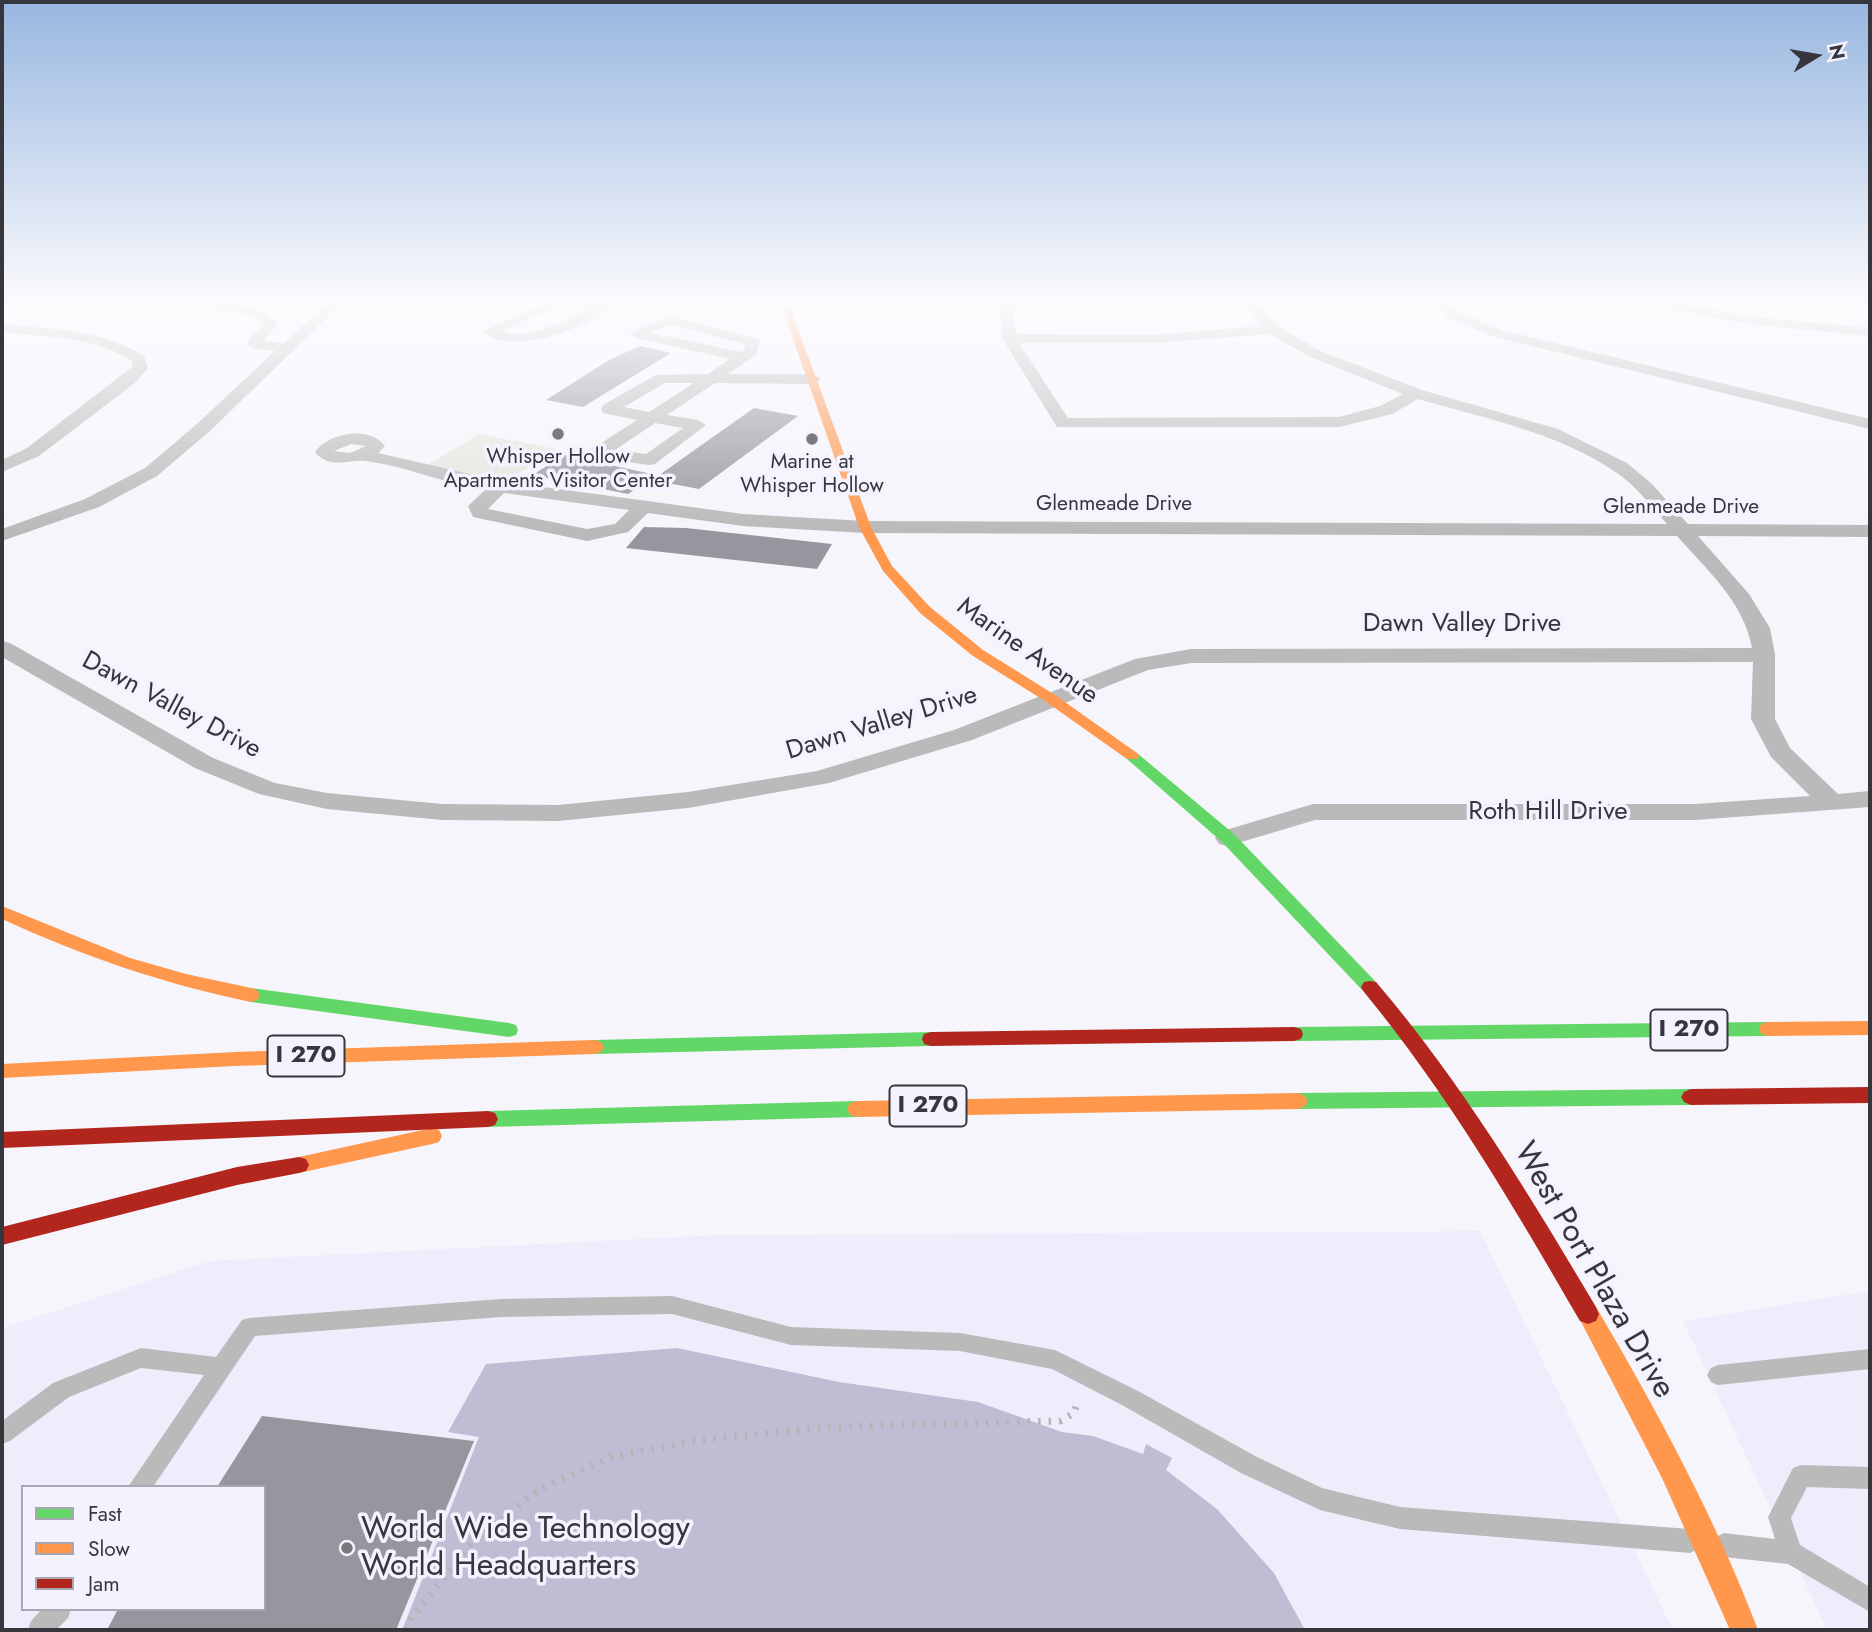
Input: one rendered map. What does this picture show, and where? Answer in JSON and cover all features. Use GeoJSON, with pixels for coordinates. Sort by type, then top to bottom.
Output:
{"type":"FeatureCollection","features":[{"type":"Feature","properties":{"kind":"main road","name":"Marine Avenue"},"geometry":{"type":"LineString","coordinates":[[813,379],[865,527],[887,568],[925,610],[978,653],[1050,698],[1142,764],[1228,838],[1352,966]]}},
{"type":"Feature","properties":{"kind":"main road"},"geometry":{"type":"LineString","coordinates":[[2,912],[67,943],[122,964],[187,983],[254,996],[611,1045]]}},
{"type":"Feature","properties":{"kind":"main road","name":"West Port Plaza Drive"},"geometry":{"type":"LineString","coordinates":[[1352,966],[1411,1033],[1479,1129],[1621,1369],[1707,1543],[1744,1630]]}},
{"type":"Feature","properties":{"kind":"main road","name":"I 270"},"geometry":{"type":"LineString","coordinates":[[2,1072],[611,1045],[938,1038],[1870,1028]]}},
{"type":"Feature","properties":{"kind":"main road","name":"I 270"},"geometry":{"type":"LineString","coordinates":[[2,1140],[519,1116],[731,1110],[1870,1095]]}},
{"type":"Feature","properties":{"kind":"main road"},"geometry":{"type":"LineString","coordinates":[[2,1237],[212,1182],[331,1160],[519,1116]]}},
{"type":"Feature","properties":{"kind":"street"},"geometry":{"type":"LineString","coordinates":[[2,467],[33,452],[131,378]]}},
{"type":"Feature","properties":{"kind":"street"},"geometry":{"type":"LineString","coordinates":[[2,535],[92,503],[151,472],[204,427],[255,378]]}},
{"type":"Feature","properties":{"kind":"street"},"geometry":{"type":"LineString","coordinates":[[662,378],[609,409],[652,418],[698,425],[649,460],[598,453],[652,418],[709,379]]}},
{"type":"Feature","properties":{"kind":"street"},"geometry":{"type":"LineString","coordinates":[[670,378],[813,379]]}},
{"type":"Feature","properties":{"kind":"street"},"geometry":{"type":"LineString","coordinates":[[1035,378],[1063,423],[1339,422],[1386,410],[1416,393]]}},
{"type":"Feature","properties":{"kind":"street"},"geometry":{"type":"LineString","coordinates":[[1377,378],[1416,393],[1511,419],[1581,445],[1621,467],[1637,481],[1742,598],[1759,628],[1765,655],[1763,719],[1780,752],[1833,803]]}},
{"type":"Feature","properties":{"kind":"street"},"geometry":{"type":"LineString","coordinates":[[1685,378],[1869,422]]}},
{"type":"Feature","properties":{"kind":"street","name":"Glenmeade Drive"},"geometry":{"type":"LineString","coordinates":[[363,455],[469,482],[500,487],[743,520],[865,527],[1870,531]]}},
{"type":"Feature","properties":{"kind":"street"},"geometry":{"type":"LineString","coordinates":[[500,487],[477,506],[480,513],[587,535],[621,528],[643,507]]}},
{"type":"Feature","properties":{"kind":"street","name":"Dawn Valley Drive"},"geometry":{"type":"LineString","coordinates":[[2,648],[204,763],[268,789],[327,801],[442,812],[558,813],[688,800],[820,778],[963,735],[1050,698],[1143,664],[1191,656],[1765,655]]}},
{"type":"Feature","properties":{"kind":"street","name":"Roth Hill Drive"},"geometry":{"type":"LineString","coordinates":[[1228,838],[1313,812],[1695,812],[1870,799]]}},
{"type":"Feature","properties":{"kind":"lane"},"geometry":{"type":"LineString","coordinates":[[140,1485],[249,1327],[501,1308],[671,1305],[791,1336],[961,1342],[1055,1360],[1130,1398],[1249,1465],[1320,1499],[1400,1518],[1707,1543],[1791,1553],[1870,1600]]}},
{"type":"Feature","properties":{"kind":"lane"},"geometry":{"type":"LineString","coordinates":[[2,1434],[61,1390],[141,1357],[220,1367]]}},
{"type":"Feature","properties":{"kind":"lane"},"geometry":{"type":"LineString","coordinates":[[1718,1375],[1870,1359]]}},
{"type":"Feature","properties":{"kind":"lane"},"geometry":{"type":"LineString","coordinates":[[1791,1553],[1779,1517],[1801,1476],[1870,1478]]}},
{"type":"Feature","properties":{"kind":"lane"},"geometry":{"type":"LineString","coordinates":[[40,1630],[57,1611]]}},
{"type":"Feature","properties":{"kind":"path"},"geometry":{"type":"LineString","coordinates":[[407,1630],[411,1619],[471,1543],[541,1488],[612,1457],[694,1441],[827,1427],[1060,1421],[1074,1413],[1077,1403]]}},
{"type":"Feature","properties":{"kind":"shaded area"},"geometry":{"type":"Polygon","coordinates":[[[479,434],[556,449],[504,483],[425,466],[479,434]]]}},
{"type":"Feature","properties":{"kind":"shaded area"},"geometry":{"type":"Polygon","coordinates":[[[1480,1231],[1673,1630],[2,1630],[2,1328],[210,1261],[717,1235],[1480,1231]]]}},
{"type":"Feature","properties":{"kind":"shaded area"},"geometry":{"type":"Polygon","coordinates":[[[1870,1291],[1870,1630],[1827,1630],[1683,1321],[1870,1291]]]}},
{"type":"Feature","properties":{"kind":"shaded area"},"geometry":{"type":"Polygon","coordinates":[[[677,1348],[839,1382],[978,1402],[1062,1432],[1093,1436],[1143,1454],[1146,1444],[1172,1458],[1166,1470],[1217,1509],[1274,1573],[1305,1630],[402,1630],[479,1437],[448,1432],[486,1364],[677,1348]]]}},
{"type":"Feature","properties":{"kind":"building"},"geometry":{"type":"Polygon","coordinates":[[[580,378],[630,378],[583,407],[546,400],[580,378]]]}},
{"type":"Feature","properties":{"kind":"building"},"geometry":{"type":"Polygon","coordinates":[[[754,408],[798,416],[699,489],[652,480],[754,408]]]}},
{"type":"Feature","properties":{"kind":"building"},"geometry":{"type":"Polygon","coordinates":[[[565,455],[656,475],[628,494],[532,475],[565,455]]]}},
{"type":"Feature","properties":{"kind":"building"},"geometry":{"type":"Polygon","coordinates":[[[644,527],[686,528],[832,544],[817,569],[626,548],[644,527]]]}},
{"type":"Feature","properties":{"kind":"building","name":"World Wide Technology World Headquarters"},"geometry":{"type":"Polygon","coordinates":[[[262,1416],[474,1441],[396,1630],[107,1630],[117,1611],[266,1611],[266,1485],[218,1485],[262,1416]]]}},
{"type":"Feature","properties":{"kind":"traffic: fast"},"geometry":{"type":"LineString","coordinates":[[1132,756],[1228,838],[1370,987]]}},
{"type":"Feature","properties":{"kind":"traffic: fast"},"geometry":{"type":"LineString","coordinates":[[251,995],[509,1030]]}},
{"type":"Feature","properties":{"kind":"traffic: fast"},"geometry":{"type":"LineString","coordinates":[[1294,1034],[1768,1029]]}},
{"type":"Feature","properties":{"kind":"traffic: fast"},"geometry":{"type":"LineString","coordinates":[[594,1047],[931,1039]]}},
{"type":"Feature","properties":{"kind":"traffic: fast"},"geometry":{"type":"LineString","coordinates":[[1298,1101],[1691,1097]]}},
{"type":"Feature","properties":{"kind":"traffic: fast"},"geometry":{"type":"LineString","coordinates":[[488,1119],[857,1109]]}},
{"type":"Feature","properties":{"kind":"traffic: slow"},"geometry":{"type":"LineString","coordinates":[[811,378],[865,527],[887,568],[925,610],[978,653],[1050,698],[1132,756]]}},
{"type":"Feature","properties":{"kind":"traffic: slow"},"geometry":{"type":"LineString","coordinates":[[2,912],[124,962],[251,995]]}},
{"type":"Feature","properties":{"kind":"traffic: slow"},"geometry":{"type":"LineString","coordinates":[[1768,1029],[1870,1028]]}},
{"type":"Feature","properties":{"kind":"traffic: slow"},"geometry":{"type":"LineString","coordinates":[[2,1071],[235,1059],[594,1047]]}},
{"type":"Feature","properties":{"kind":"traffic: slow"},"geometry":{"type":"LineString","coordinates":[[857,1109],[1298,1101]]}},
{"type":"Feature","properties":{"kind":"traffic: slow"},"geometry":{"type":"LineString","coordinates":[[299,1165],[432,1136]]}},
{"type":"Feature","properties":{"kind":"traffic: slow"},"geometry":{"type":"LineString","coordinates":[[1588,1314],[1671,1469],[1744,1630]]}},
{"type":"Feature","properties":{"kind":"traffic: jam"},"geometry":{"type":"LineString","coordinates":[[1370,987],[1402,1025],[1460,1104],[1588,1314]]}},
{"type":"Feature","properties":{"kind":"traffic: jam"},"geometry":{"type":"LineString","coordinates":[[931,1039],[1294,1034]]}},
{"type":"Feature","properties":{"kind":"traffic: jam"},"geometry":{"type":"LineString","coordinates":[[1691,1097],[1870,1095]]}},
{"type":"Feature","properties":{"kind":"traffic: jam"},"geometry":{"type":"LineString","coordinates":[[2,1140],[488,1119]]}},
{"type":"Feature","properties":{"kind":"traffic: jam"},"geometry":{"type":"LineString","coordinates":[[2,1236],[237,1176],[299,1165]]}},
{"type":"Feature","properties":{"kind":"place","name":"Whisper Hollow Apartments Visitor Center"},"geometry":{"type":"Point","coordinates":[558,434]}},
{"type":"Feature","properties":{"kind":"place","name":"Marine at Whisper Hollow"},"geometry":{"type":"Point","coordinates":[812,439]}},
{"type":"Feature","properties":{"kind":"place","name":"World Wide Technology World Headquarters"},"geometry":{"type":"Point","coordinates":[347,1548]}}]}
